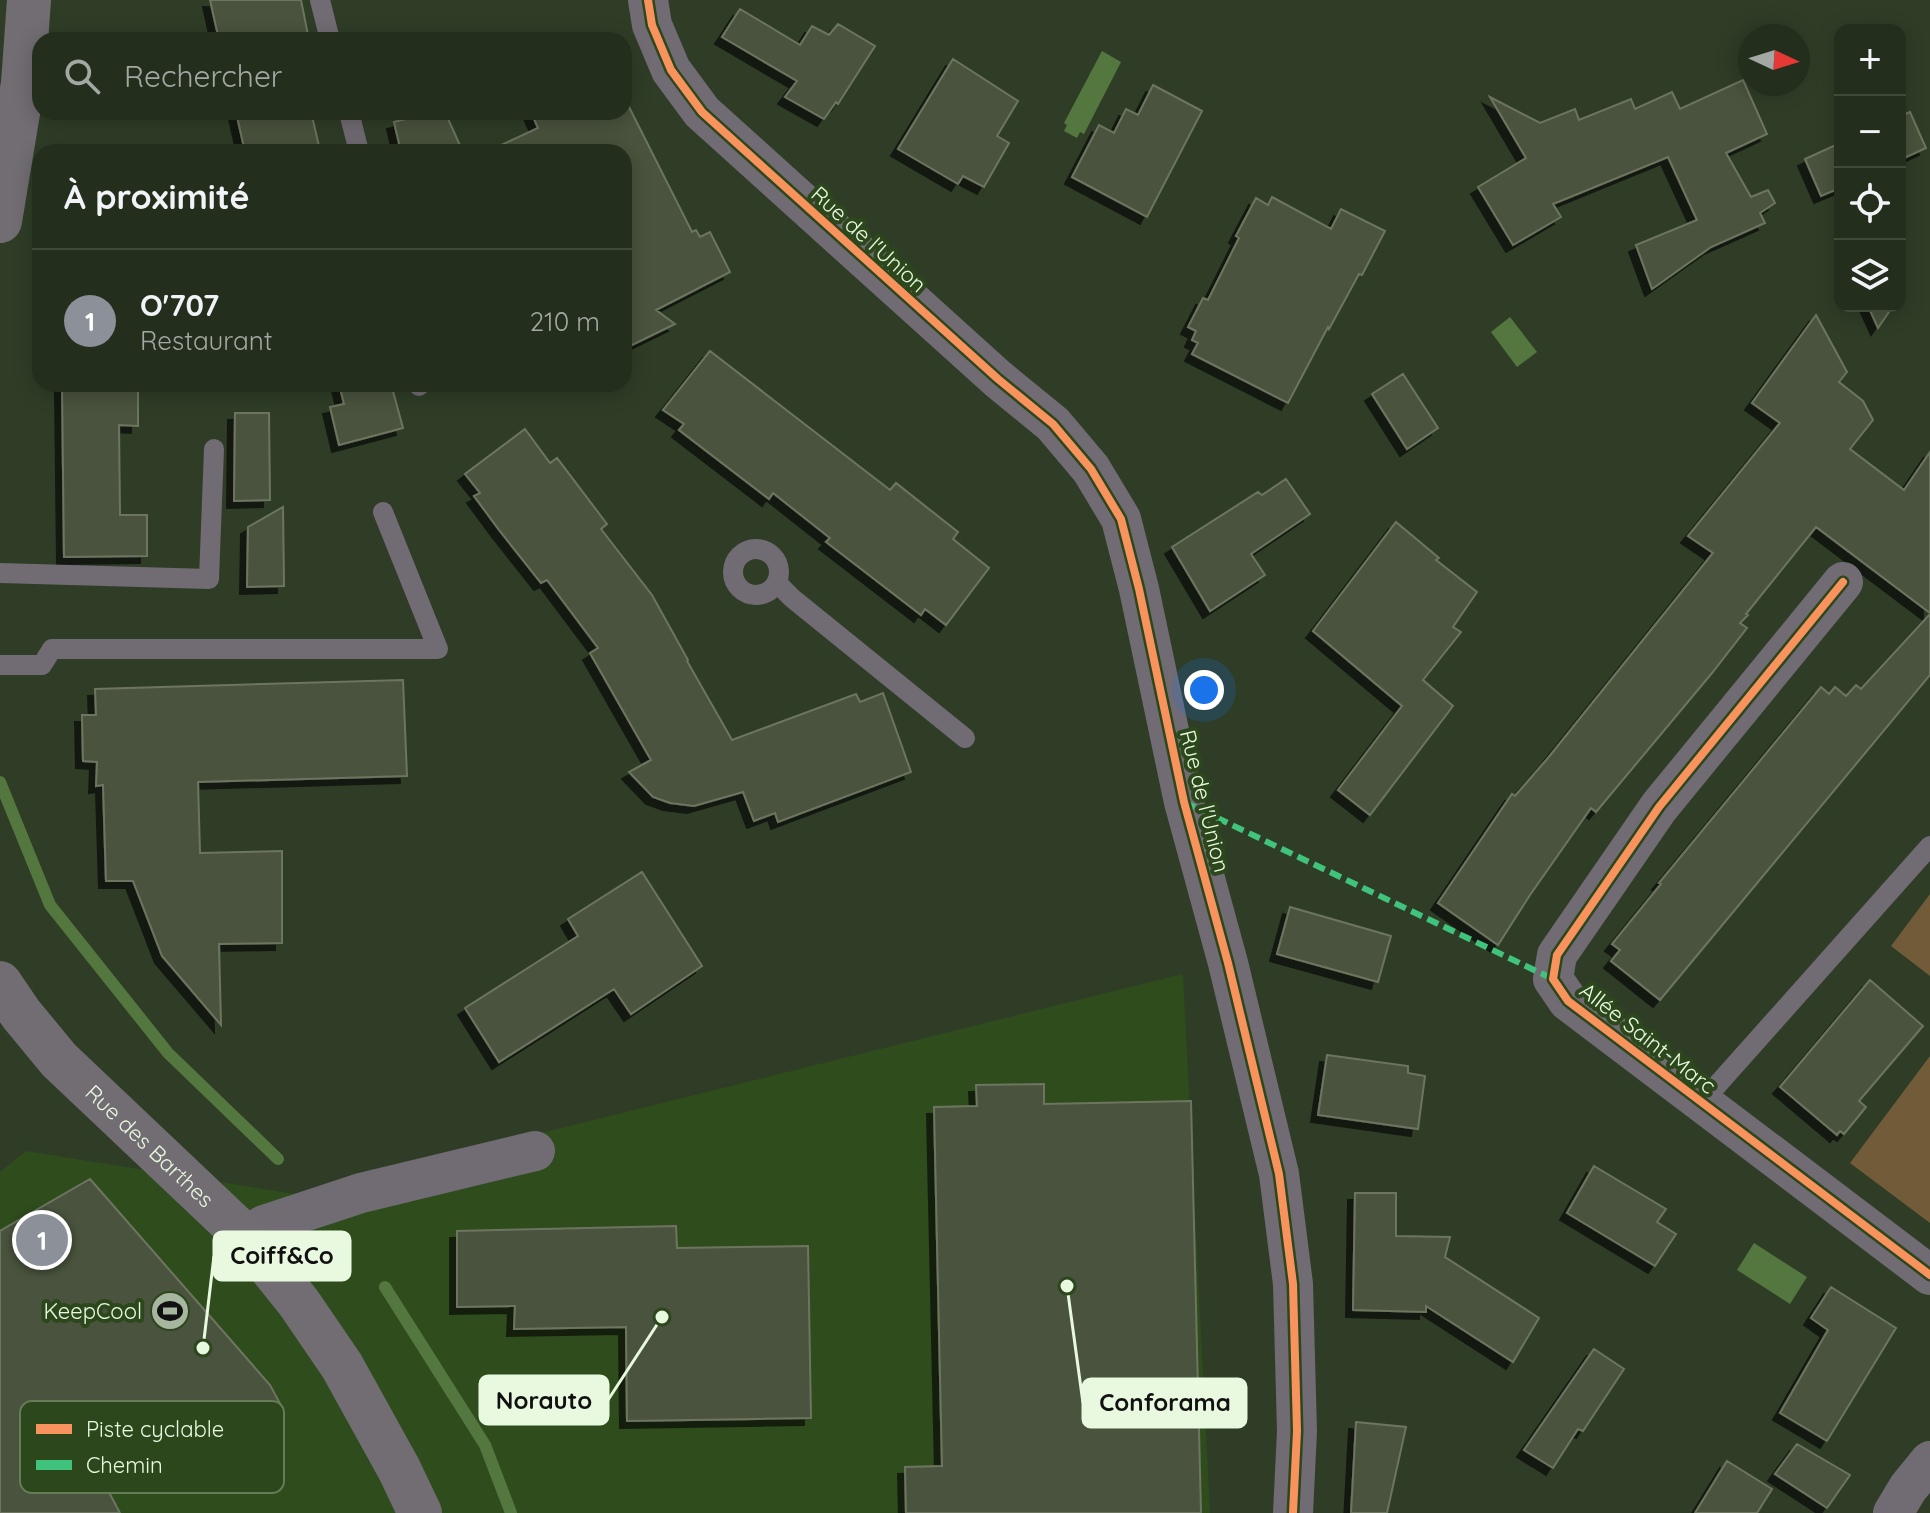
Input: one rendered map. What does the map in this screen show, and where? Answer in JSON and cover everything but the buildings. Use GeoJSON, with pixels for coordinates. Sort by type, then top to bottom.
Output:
{"type":"FeatureCollection","features":[{"type":"Feature","properties":{"kind":"street"},"geometry":{"type":"LineString","coordinates":[[0,221],[23,83],[29,0]]}},
{"type":"Feature","properties":{"kind":"street","name":"Rue de l'Union"},"geometry":{"type":"LineString","coordinates":[[648,0],[652,25],[671,70],[702,112],[988,370],[1053,424],[1091,469],[1121,519],[1184,802],[1228,963],[1279,1174],[1293,1284],[1297,1431],[1293,1513]]}},
{"type":"Feature","properties":{"kind":"street","name":"Allée Saint-Marc"},"geometry":{"type":"LineString","coordinates":[[1843,582],[1659,807],[1557,955],[1553,979],[1568,1001],[1930,1275]]}},
{"type":"Feature","properties":{"kind":"street","name":"Rue des Barthes"},"geometry":{"type":"LineString","coordinates":[[0,983],[59,1060],[246,1237],[299,1303],[342,1366],[420,1513]]}},
{"type":"Feature","properties":{"kind":"street"},"geometry":{"type":"LineString","coordinates":[[246,1237],[264,1225],[361,1193],[535,1151]]}},
{"type":"Feature","properties":{"kind":"street"},"geometry":{"type":"LineString","coordinates":[[1893,1513],[1930,1461]]}},
{"type":"Feature","properties":{"kind":"lane"},"geometry":{"type":"LineString","coordinates":[[320,0],[328,32]]}},
{"type":"Feature","properties":{"kind":"lane"},"geometry":{"type":"LineString","coordinates":[[351,120],[357,144]]}},
{"type":"Feature","properties":{"kind":"lane"},"geometry":{"type":"LineString","coordinates":[[0,573],[209,579],[214,449]]}},
{"type":"Feature","properties":{"kind":"lane"},"geometry":{"type":"LineString","coordinates":[[0,665],[42,665],[52,649],[438,649],[383,512]]}},
{"type":"Feature","properties":{"kind":"lane"},"geometry":{"type":"LineString","coordinates":[[777,583],[965,738]]}},
{"type":"Feature","properties":{"kind":"lane"},"geometry":{"type":"LineString","coordinates":[[1702,1102],[1930,846]]}},
{"type":"Feature","properties":{"kind":"shaded area"},"geometry":{"type":"Polygon","coordinates":[[[1102,51],[1121,62],[1084,134],[1080,132],[1077,138],[1064,131],[1067,125],[1064,123],[1102,51]]]}},
{"type":"Feature","properties":{"kind":"shaded area"},"geometry":{"type":"Polygon","coordinates":[[[1510,317],[1537,352],[1517,367],[1491,332],[1510,317]]]}},
{"type":"Feature","properties":{"kind":"shaded area"},"geometry":{"type":"Polygon","coordinates":[[[1930,894],[1930,976],[1891,946],[1930,894]]]}},
{"type":"Feature","properties":{"kind":"shaded area"},"geometry":{"type":"Polygon","coordinates":[[[1183,974],[1210,1513],[0,1513],[0,1172],[26,1151],[295,1194],[1183,974]]]}},
{"type":"Feature","properties":{"kind":"shaded area"},"geometry":{"type":"Polygon","coordinates":[[[1930,1056],[1930,1223],[1850,1163],[1930,1056]]]}},
{"type":"Feature","properties":{"kind":"shaded area"},"geometry":{"type":"Polygon","coordinates":[[[1754,1243],[1807,1277],[1790,1304],[1737,1270],[1754,1243]]]}},
{"type":"Feature","properties":{"kind":"waterway"},"geometry":{"type":"LineString","coordinates":[[0,782],[50,905],[168,1053],[278,1159]]}},
{"type":"Feature","properties":{"kind":"waterway"},"geometry":{"type":"LineString","coordinates":[[385,1287],[485,1445],[511,1513]]}},
{"type":"Feature","properties":{"kind":"marked path"},"geometry":{"type":"LineString","coordinates":[[1184,802],[1553,979]]}},
{"type":"Feature","properties":{"kind":"cycle path"},"geometry":{"type":"LineString","coordinates":[[648,0],[652,25],[671,70],[702,112],[998,379],[1053,424],[1091,469],[1121,519],[1184,802],[1228,963],[1279,1174],[1293,1284],[1297,1431],[1293,1513]]}},
{"type":"Feature","properties":{"kind":"cycle path"},"geometry":{"type":"LineString","coordinates":[[1843,582],[1659,807],[1557,955],[1553,979],[1568,1001],[1930,1275]]}},
{"type":"Feature","properties":{"kind":"place","name":"O'707"},"geometry":{"type":"Point","coordinates":[42,1240]}},
{"type":"Feature","properties":{"kind":"place","name":"Conforama"},"geometry":{"type":"Point","coordinates":[1067,1286]}},
{"type":"Feature","properties":{"kind":"place","name":"KeepCool"},"geometry":{"type":"Point","coordinates":[170,1311]}},
{"type":"Feature","properties":{"kind":"place","name":"Norauto"},"geometry":{"type":"Point","coordinates":[662,1317]}},
{"type":"Feature","properties":{"kind":"place","name":"Coiff&Co"},"geometry":{"type":"Point","coordinates":[203,1348]}}]}
